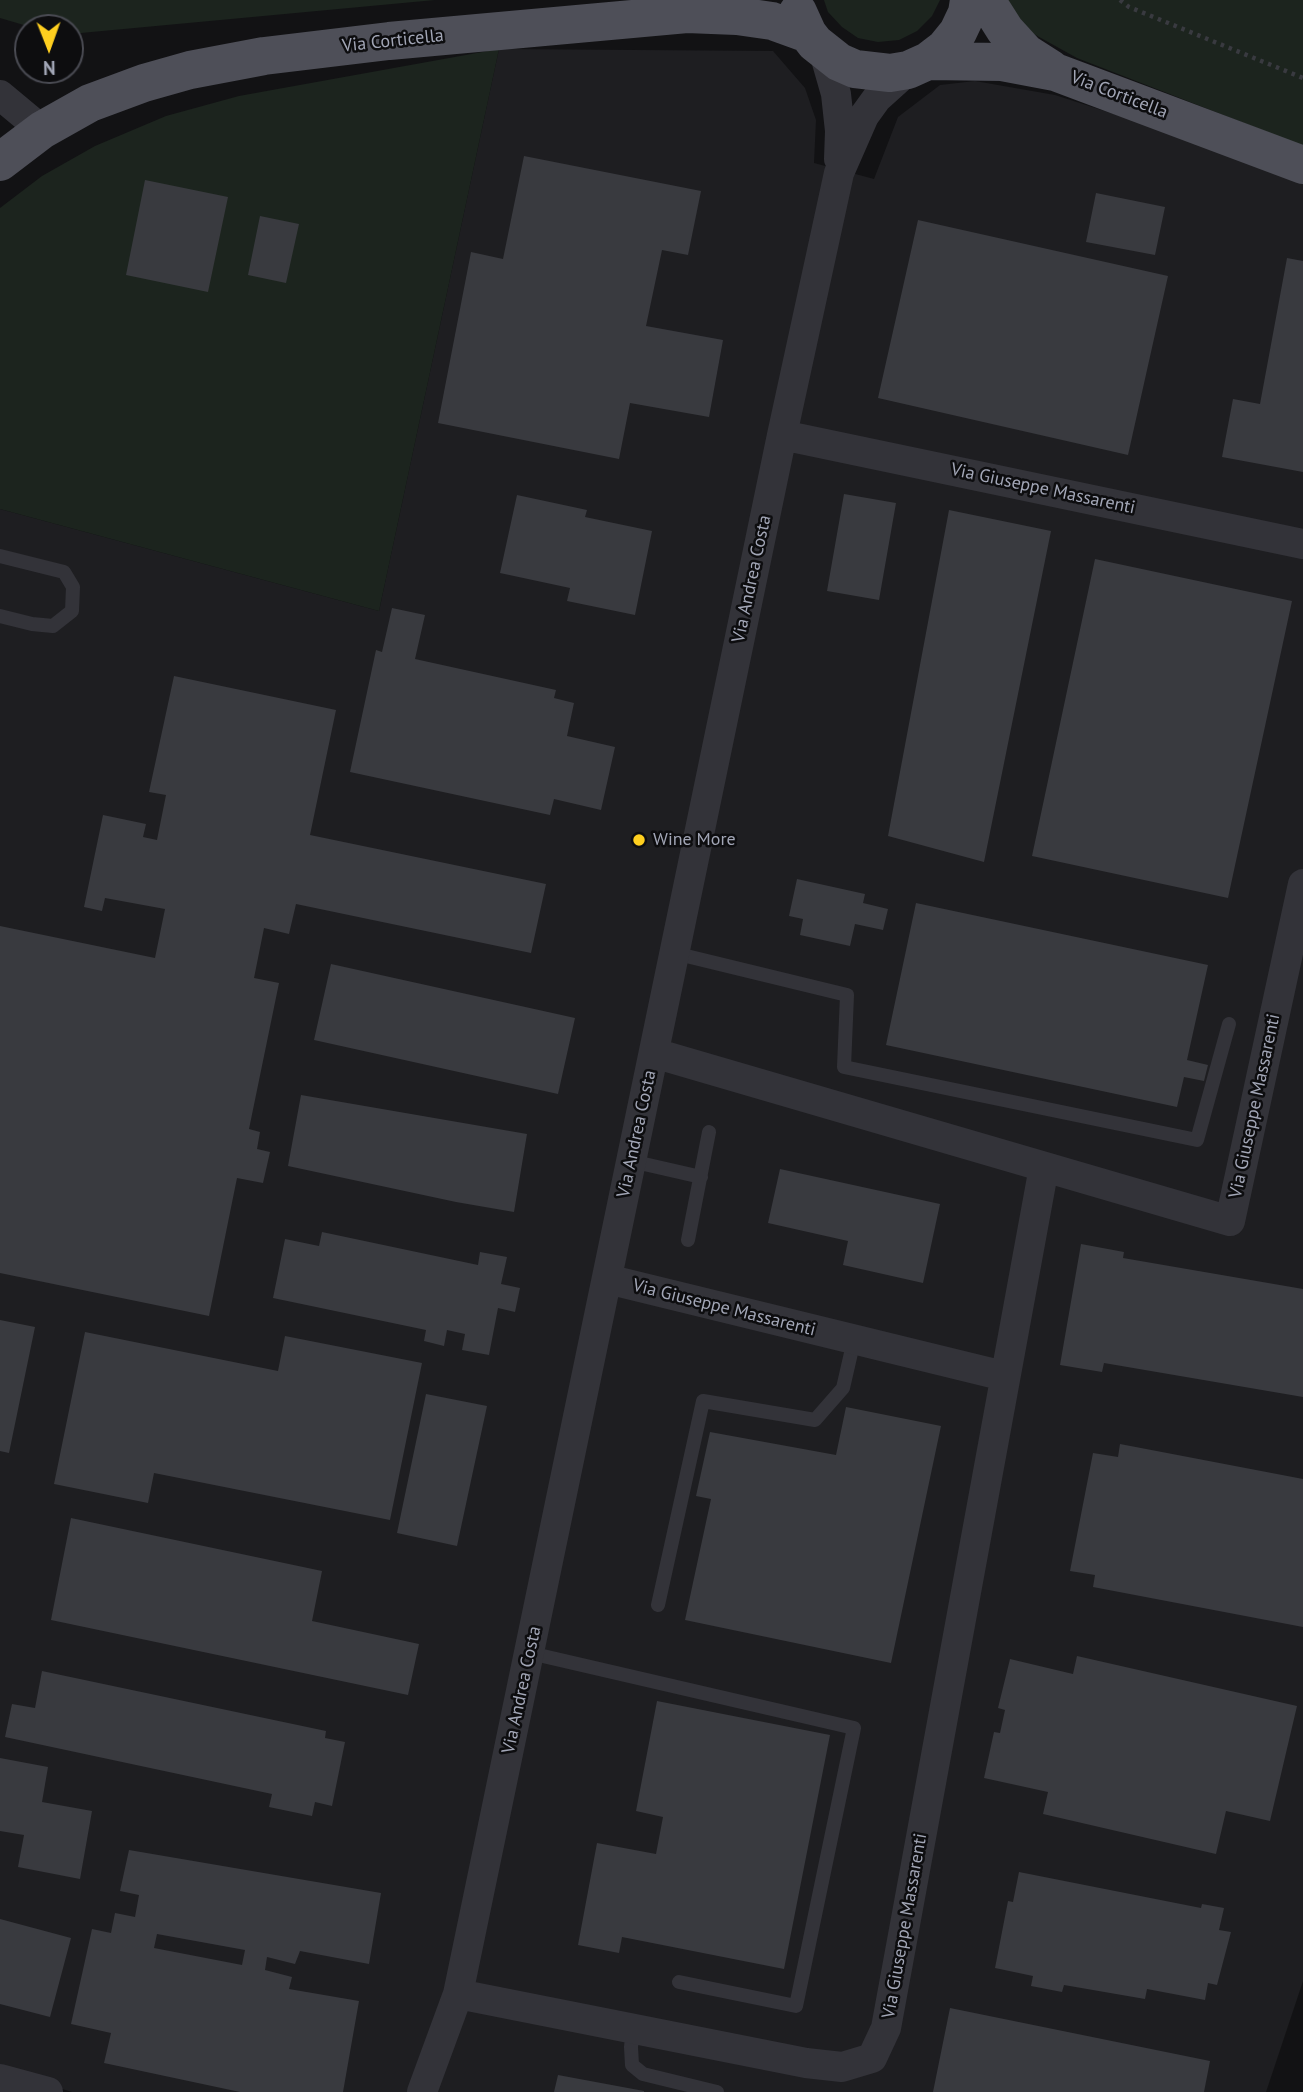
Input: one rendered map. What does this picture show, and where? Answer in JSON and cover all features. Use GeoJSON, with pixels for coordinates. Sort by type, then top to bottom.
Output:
{"type":"FeatureCollection","features":[{"type":"Feature","properties":{"kind":"main road"},"geometry":{"type":"LineString","coordinates":[[687,14],[726,0]]}},
{"type":"Feature","properties":{"kind":"main road"},"geometry":{"type":"LineString","coordinates":[[918,65],[945,48],[958,32],[967,13],[969,0]]}},
{"type":"Feature","properties":{"kind":"main road"},"geometry":{"type":"LineString","coordinates":[[986,0],[1005,30],[1026,52],[1055,72]]}},
{"type":"Feature","properties":{"kind":"main road","name":"Via Corticella"},"geometry":{"type":"LineString","coordinates":[[0,162],[42,130],[90,103],[144,83],[190,71],[264,56],[389,41],[687,14],[737,16],[809,29],[855,69],[890,73],[918,65],[1002,62],[1055,72],[1303,164]]}},
{"type":"Feature","properties":{"kind":"street","name":"Via Andrea Costa"},"geometry":{"type":"LineString","coordinates":[[422,2092],[458,1994],[782,435],[839,173],[840,131],[836,94],[809,29]]}},
{"type":"Feature","properties":{"kind":"street","name":"Via Andrea Costa"},"geometry":{"type":"LineString","coordinates":[[839,173],[864,116],[877,98],[918,65]]}},
{"type":"Feature","properties":{"kind":"street"},"geometry":{"type":"LineString","coordinates":[[0,94],[42,130]]}},
{"type":"Feature","properties":{"kind":"street","name":"Via Giuseppe Massarenti"},"geometry":{"type":"LineString","coordinates":[[782,435],[1303,544]]}},
{"type":"Feature","properties":{"kind":"street","name":"Via Giuseppe Massarenti"},"geometry":{"type":"LineString","coordinates":[[654,1053],[1230,1221],[1303,884]]}},
{"type":"Feature","properties":{"kind":"street","name":"Via Giuseppe Massarenti"},"geometry":{"type":"LineString","coordinates":[[458,1994],[806,2063],[842,2067],[872,2058],[886,2028],[1044,1167]]}},
{"type":"Feature","properties":{"kind":"street","name":"Via Giuseppe Massarenti"},"geometry":{"type":"LineString","coordinates":[[607,1279],[1004,1376]]}},
{"type":"Feature","properties":{"kind":"street"},"geometry":{"type":"LineString","coordinates":[[0,2078],[48,2092]]}},
{"type":"Feature","properties":{"kind":"lane"},"geometry":{"type":"LineString","coordinates":[[0,616],[52,626],[72,611],[74,587],[64,572],[2,554]]}},
{"type":"Feature","properties":{"kind":"lane"},"geometry":{"type":"LineString","coordinates":[[674,953],[847,995],[844,1067],[1197,1140],[1229,1024]]}},
{"type":"Feature","properties":{"kind":"lane"},"geometry":{"type":"LineString","coordinates":[[688,1240],[709,1132]]}},
{"type":"Feature","properties":{"kind":"lane"},"geometry":{"type":"LineString","coordinates":[[631,1161],[701,1177]]}},
{"type":"Feature","properties":{"kind":"lane"},"geometry":{"type":"LineString","coordinates":[[658,1605],[703,1401],[815,1420],[843,1388],[855,1340]]}},
{"type":"Feature","properties":{"kind":"lane"},"geometry":{"type":"LineString","coordinates":[[530,1653],[854,1728],[796,2006],[679,1982]]}},
{"type":"Feature","properties":{"kind":"lane"},"geometry":{"type":"LineString","coordinates":[[634,2029],[632,2065],[643,2074],[717,2092]]}},
{"type":"Feature","properties":{"kind":"path"},"geometry":{"type":"LineString","coordinates":[[1119,0],[1129,7],[1303,78]]}},
{"type":"Feature","properties":{"kind":"shaded area"},"geometry":{"type":"Polygon","coordinates":[[[0,0],[435,0],[84,33],[84,14],[14,14],[14,22],[0,18],[0,0]]]}},
{"type":"Feature","properties":{"kind":"shaded area"},"geometry":{"type":"Polygon","coordinates":[[[824,0],[940,0],[932,16],[917,31],[899,40],[878,42],[858,38],[842,27],[828,12],[824,0]]]}},
{"type":"Feature","properties":{"kind":"shaded area"},"geometry":{"type":"Polygon","coordinates":[[[1008,0],[1303,0],[1303,146],[1077,58],[1032,33],[1012,10],[1008,0]]]}},
{"type":"Feature","properties":{"kind":"shaded area"},"geometry":{"type":"Polygon","coordinates":[[[499,49],[773,51],[805,88],[816,120],[814,163],[874,179],[898,117],[940,85],[975,81],[1055,95],[1170,132],[1303,182],[1303,1981],[1266,2092],[72,2092],[0,2070],[0,509],[379,611],[499,49]]]}},
{"type":"Feature","properties":{"kind":"shaded area"},"geometry":{"type":"Polygon","coordinates":[[[499,49],[379,611],[0,509],[0,208],[42,176],[95,146],[166,116],[239,96],[499,49]]]}},
{"type":"Feature","properties":{"kind":"building"},"geometry":{"type":"Polygon","coordinates":[[[524,156],[701,191],[688,255],[662,250],[646,326],[723,340],[709,417],[630,403],[619,459],[438,423],[471,252],[503,259],[524,156]]]}},
{"type":"Feature","properties":{"kind":"building"},"geometry":{"type":"Polygon","coordinates":[[[145,180],[228,197],[208,292],[126,275],[145,180]]]}},
{"type":"Feature","properties":{"kind":"building"},"geometry":{"type":"Polygon","coordinates":[[[1096,193],[1165,207],[1155,255],[1086,242],[1096,193]]]}},
{"type":"Feature","properties":{"kind":"building"},"geometry":{"type":"Polygon","coordinates":[[[260,216],[299,224],[286,283],[248,275],[260,216]]]}},
{"type":"Feature","properties":{"kind":"building"},"geometry":{"type":"Polygon","coordinates":[[[918,220],[1168,276],[1128,455],[878,398],[918,220]]]}},
{"type":"Feature","properties":{"kind":"building"},"geometry":{"type":"Polygon","coordinates":[[[1287,258],[1303,261],[1303,472],[1222,457],[1233,399],[1260,404],[1287,258]]]}},
{"type":"Feature","properties":{"kind":"building"},"geometry":{"type":"Polygon","coordinates":[[[844,494],[896,503],[879,600],[827,591],[844,494]]]}},
{"type":"Feature","properties":{"kind":"building"},"geometry":{"type":"Polygon","coordinates":[[[517,495],[587,510],[585,517],[652,531],[635,615],[567,601],[570,588],[500,573],[517,495]]]}},
{"type":"Feature","properties":{"kind":"building"},"geometry":{"type":"Polygon","coordinates":[[[949,510],[1051,531],[984,862],[888,836],[949,510]]]}},
{"type":"Feature","properties":{"kind":"building"},"geometry":{"type":"Polygon","coordinates":[[[1095,559],[1292,601],[1228,898],[1032,856],[1095,559]]]}},
{"type":"Feature","properties":{"kind":"building"},"geometry":{"type":"Polygon","coordinates":[[[392,608],[425,615],[415,659],[556,690],[554,698],[574,703],[567,736],[615,747],[601,810],[554,799],[550,815],[350,772],[376,650],[382,652],[392,608]]]}},
{"type":"Feature","properties":{"kind":"building"},"geometry":{"type":"Polygon","coordinates":[[[174,676],[336,710],[310,835],[546,884],[531,953],[296,904],[289,934],[264,928],[254,978],[279,983],[249,1129],[260,1132],[257,1149],[270,1152],[263,1183],[237,1178],[209,1316],[0,1273],[0,926],[155,958],[165,909],[105,898],[102,911],[84,907],[103,815],[146,824],[143,837],[157,840],[166,795],[149,792],[174,676]]]}},
{"type":"Feature","properties":{"kind":"building"},"geometry":{"type":"Polygon","coordinates":[[[797,879],[865,894],[863,903],[888,909],[883,930],[855,924],[850,946],[800,935],[803,919],[789,916],[797,879]]]}},
{"type":"Feature","properties":{"kind":"building"},"geometry":{"type":"Polygon","coordinates":[[[916,903],[1208,965],[1187,1060],[1208,1065],[1204,1081],[1184,1077],[1177,1107],[886,1045],[916,903]]]}},
{"type":"Feature","properties":{"kind":"building"},"geometry":{"type":"Polygon","coordinates":[[[331,964],[575,1018],[558,1094],[314,1040],[331,964]]]}},
{"type":"Feature","properties":{"kind":"building"},"geometry":{"type":"Polygon","coordinates":[[[301,1095],[527,1134],[514,1212],[288,1166],[301,1095]]]}},
{"type":"Feature","properties":{"kind":"building"},"geometry":{"type":"Polygon","coordinates":[[[780,1169],[940,1204],[923,1283],[843,1265],[848,1241],[768,1223],[780,1169]]]}},
{"type":"Feature","properties":{"kind":"building"},"geometry":{"type":"Polygon","coordinates":[[[322,1232],[478,1265],[480,1252],[507,1257],[501,1284],[520,1288],[515,1312],[498,1308],[489,1355],[462,1350],[465,1334],[447,1330],[444,1346],[424,1341],[426,1330],[273,1298],[285,1239],[319,1246],[322,1232]]]}},
{"type":"Feature","properties":{"kind":"building"},"geometry":{"type":"Polygon","coordinates":[[[1081,1244],[1124,1252],[1123,1258],[1303,1289],[1303,1397],[1104,1363],[1102,1372],[1060,1365],[1081,1244]]]}},
{"type":"Feature","properties":{"kind":"building"},"geometry":{"type":"Polygon","coordinates":[[[0,1320],[35,1327],[9,1453],[0,1451],[0,1320]]]}},
{"type":"Feature","properties":{"kind":"building"},"geometry":{"type":"Polygon","coordinates":[[[85,1332],[278,1371],[285,1336],[422,1363],[390,1520],[154,1473],[148,1503],[54,1484],[85,1332]]]}},
{"type":"Feature","properties":{"kind":"building"},"geometry":{"type":"Polygon","coordinates":[[[426,1394],[487,1406],[457,1546],[397,1533],[426,1394]]]}},
{"type":"Feature","properties":{"kind":"building"},"geometry":{"type":"Polygon","coordinates":[[[846,1407],[941,1426],[891,1663],[685,1620],[711,1499],[696,1496],[710,1432],[836,1455],[846,1407]]]}},
{"type":"Feature","properties":{"kind":"building"},"geometry":{"type":"Polygon","coordinates":[[[1120,1444],[1303,1479],[1303,1627],[1093,1587],[1095,1575],[1070,1571],[1093,1453],[1118,1457],[1120,1444]]]}},
{"type":"Feature","properties":{"kind":"building"},"geometry":{"type":"Polygon","coordinates":[[[71,1518],[322,1571],[312,1621],[419,1644],[408,1695],[51,1620],[71,1518]]]}},
{"type":"Feature","properties":{"kind":"building"},"geometry":{"type":"Polygon","coordinates":[[[1077,1656],[1297,1706],[1270,1821],[1226,1811],[1216,1854],[1043,1814],[1048,1792],[984,1778],[994,1732],[1000,1733],[1005,1710],[998,1708],[1010,1659],[1073,1674],[1077,1656]]]}},
{"type":"Feature","properties":{"kind":"building"},"geometry":{"type":"Polygon","coordinates":[[[42,1671],[326,1731],[325,1738],[345,1742],[332,1806],[315,1802],[312,1816],[269,1807],[272,1794],[5,1737],[12,1704],[35,1708],[42,1671]]]}},
{"type":"Feature","properties":{"kind":"building"},"geometry":{"type":"Polygon","coordinates":[[[657,1701],[830,1735],[784,1969],[622,1937],[619,1953],[578,1945],[597,1843],[656,1854],[663,1817],[636,1811],[657,1701]]]}},
{"type":"Feature","properties":{"kind":"building"},"geometry":{"type":"Polygon","coordinates":[[[0,1758],[48,1767],[42,1802],[92,1811],[80,1879],[18,1867],[24,1835],[0,1831],[0,1758]]]}},
{"type":"Feature","properties":{"kind":"building"},"geometry":{"type":"Polygon","coordinates":[[[129,1850],[381,1893],[369,1964],[300,1951],[295,1964],[267,1957],[265,1970],[292,1977],[289,1989],[359,2001],[343,2092],[240,2092],[104,2063],[111,2033],[71,2024],[92,1929],[111,1933],[115,1913],[135,1917],[139,1895],[120,1891],[129,1850]],[[157,1934],[154,1948],[242,1965],[245,1950],[157,1934]]]}},
{"type":"Feature","properties":{"kind":"building"},"geometry":{"type":"Polygon","coordinates":[[[1019,1872],[1201,1908],[1202,1904],[1224,1908],[1219,1930],[1231,1932],[1217,1985],[1208,1983],[1205,2000],[1147,1989],[1145,1999],[1064,1985],[1062,1992],[1031,1986],[1033,1976],[995,1968],[1008,1901],[1013,1902],[1019,1872]]]}},
{"type":"Feature","properties":{"kind":"building"},"geometry":{"type":"Polygon","coordinates":[[[0,1919],[71,1938],[50,2017],[0,2004],[0,1919]]]}},
{"type":"Feature","properties":{"kind":"building"},"geometry":{"type":"Polygon","coordinates":[[[950,2008],[1210,2061],[1204,2092],[933,2092],[950,2008]]]}},
{"type":"Feature","properties":{"kind":"building"},"geometry":{"type":"Polygon","coordinates":[[[558,2075],[644,2091],[644,2092],[554,2092],[558,2075]]]}},
{"type":"Feature","properties":{"kind":"place","name":"Wine More"},"geometry":{"type":"Point","coordinates":[639,840]}}]}
